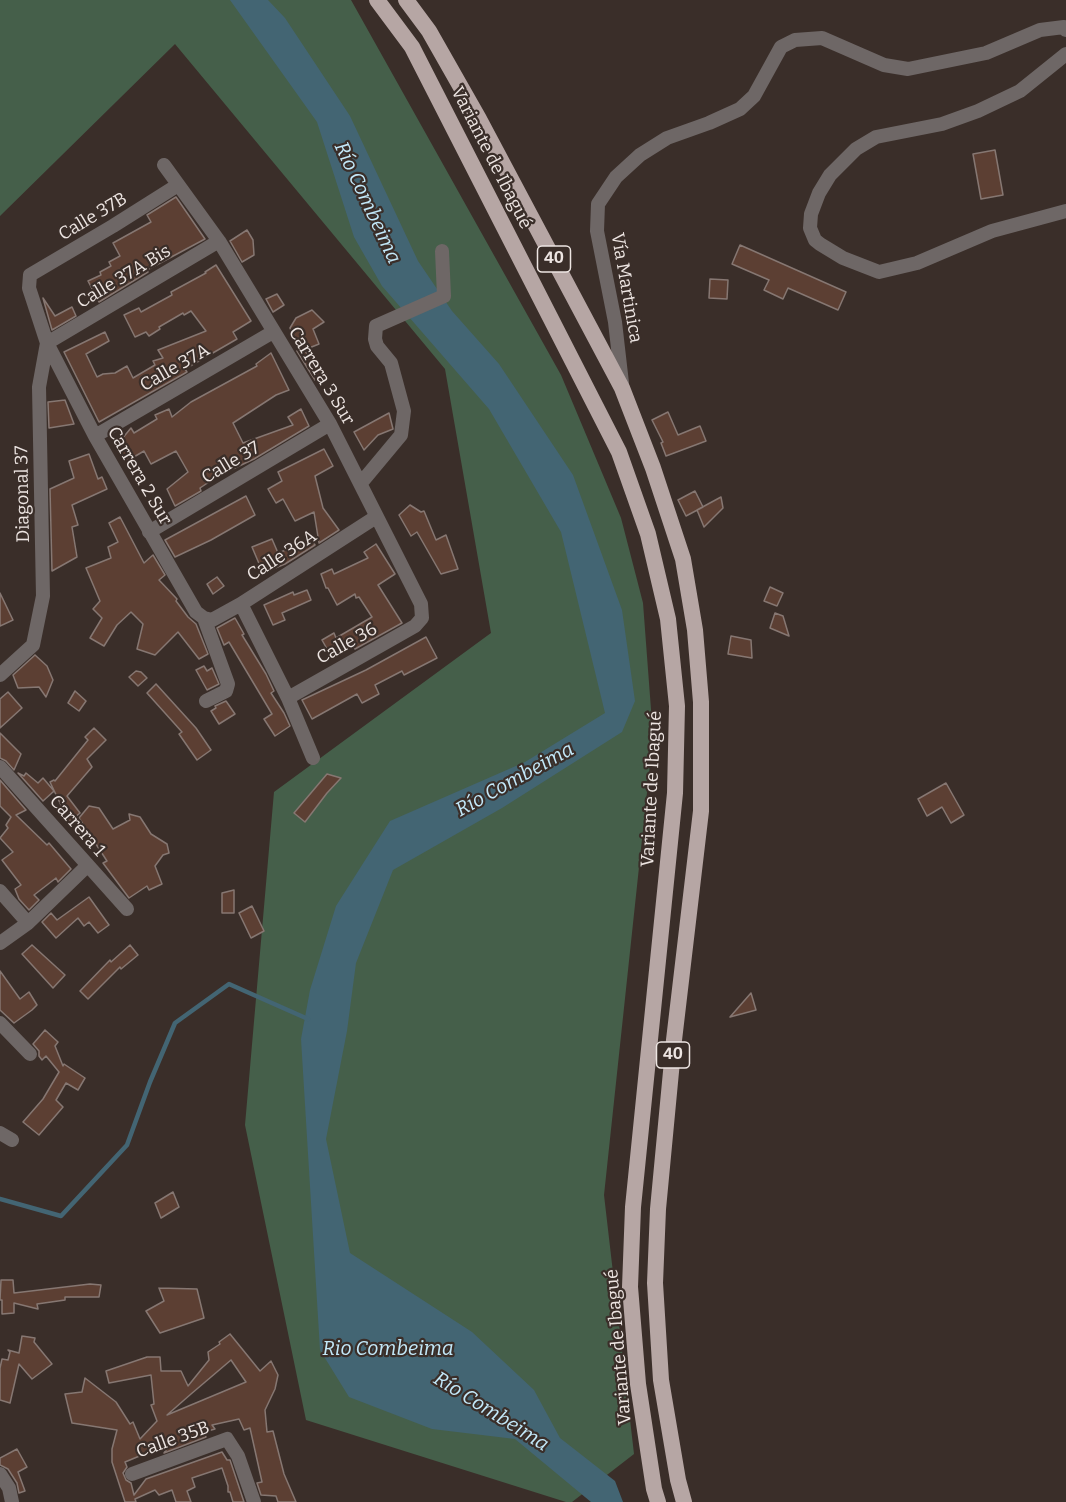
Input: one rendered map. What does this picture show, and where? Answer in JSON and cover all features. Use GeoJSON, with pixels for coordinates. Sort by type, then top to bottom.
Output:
{"type":"FeatureCollection","features":[{"type":"Feature","properties":{"kind":"highway","name":"Variante de Ibagué"},"geometry":{"type":"LineString","coordinates":[[377,0],[412,47],[619,452],[648,534],[668,619],[677,706],[675,793],[633,1207],[630,1287],[638,1384],[656,1495]]}},
{"type":"Feature","properties":{"kind":"highway","name":"Variante de Ibagué"},"geometry":{"type":"LineString","coordinates":[[406,0],[429,31],[479,119],[622,388],[653,468],[683,559],[695,630],[701,702],[701,811],[674,1040],[660,1186],[655,1283],[661,1380],[678,1480],[684,1502]]}},
{"type":"Feature","properties":{"kind":"street","name":"Vía Martinica"},"geometry":{"type":"LineString","coordinates":[[622,388],[615,322],[597,231],[598,204],[616,177],[640,155],[667,138],[740,109],[754,96],[781,47],[795,40],[822,38],[884,64],[908,69],[986,53],[1040,30],[1064,27],[1066,30]]}},
{"type":"Feature","properties":{"kind":"street"},"geometry":{"type":"LineString","coordinates":[[1066,54],[1020,91],[978,111],[942,124],[876,137],[856,149],[830,175],[819,193],[810,228],[815,240],[820,244],[843,258],[879,272],[917,263],[992,231],[1066,211]]}},
{"type":"Feature","properties":{"kind":"street","name":"Carrera 3 Sur"},"geometry":{"type":"LineString","coordinates":[[164,165],[219,241],[330,424],[421,604],[422,618]]}},
{"type":"Feature","properties":{"kind":"street","name":"Calle 37B"},"geometry":{"type":"LineString","coordinates":[[29,280],[30,275],[178,185]]}},
{"type":"Feature","properties":{"kind":"street","name":"Calle 37A Bis"},"geometry":{"type":"LineString","coordinates":[[47,343],[219,241]]}},
{"type":"Feature","properties":{"kind":"street"},"geometry":{"type":"LineString","coordinates":[[361,483],[401,435],[404,411],[391,363],[377,346],[376,326],[444,296],[442,251]]}},
{"type":"Feature","properties":{"kind":"street","name":"Carrera 2 Sur"},"geometry":{"type":"LineString","coordinates":[[29,280],[29,288],[47,343],[94,436],[196,612],[204,618],[228,684],[225,691],[206,701]]}},
{"type":"Feature","properties":{"kind":"street","name":"Calle 37A"},"geometry":{"type":"LineString","coordinates":[[94,436],[273,332]]}},
{"type":"Feature","properties":{"kind":"street","name":"Diagonal 37"},"geometry":{"type":"LineString","coordinates":[[0,675],[33,645],[43,596],[39,387],[47,343]]}},
{"type":"Feature","properties":{"kind":"street","name":"Calle 37"},"geometry":{"type":"LineString","coordinates":[[149,532],[330,424]]}},
{"type":"Feature","properties":{"kind":"street","name":"Calle 36A"},"geometry":{"type":"LineString","coordinates":[[204,618],[212,620],[241,604],[376,516]]}},
{"type":"Feature","properties":{"kind":"street"},"geometry":{"type":"LineString","coordinates":[[241,604],[288,698],[313,758]]}},
{"type":"Feature","properties":{"kind":"street","name":"Calle 36"},"geometry":{"type":"LineString","coordinates":[[288,698],[415,626],[422,618]]}},
{"type":"Feature","properties":{"kind":"street","name":"Carrera 1"},"geometry":{"type":"LineString","coordinates":[[0,767],[127,909]]}},
{"type":"Feature","properties":{"kind":"street"},"geometry":{"type":"LineString","coordinates":[[0,943],[28,923],[87,866]]}},
{"type":"Feature","properties":{"kind":"street"},"geometry":{"type":"LineString","coordinates":[[0,891],[28,923]]}},
{"type":"Feature","properties":{"kind":"street"},"geometry":{"type":"LineString","coordinates":[[0,1023],[30,1054]]}},
{"type":"Feature","properties":{"kind":"street","name":"Calle 35B"},"geometry":{"type":"LineString","coordinates":[[132,1474],[227,1439],[238,1456],[254,1502]]}},
{"type":"Feature","properties":{"kind":"street"},"geometry":{"type":"LineString","coordinates":[[0,1474],[9,1488],[12,1502]]}},
{"type":"Feature","properties":{"kind":"green space"},"geometry":{"type":"Polygon","coordinates":[[[0,0],[351,0],[561,375],[621,518],[643,603],[653,736],[604,1195],[634,1454],[572,1502],[306,1420],[245,1125],[274,792],[491,633],[445,369],[175,44],[0,216],[0,0]]]}},
{"type":"Feature","properties":{"kind":"water","name":"Rio Combeima"},"geometry":{"type":"Polygon","coordinates":[[[230,0],[268,0],[285,18],[350,116],[418,261],[452,311],[499,364],[573,475],[622,610],[635,701],[622,732],[502,808],[393,870],[356,963],[347,1031],[326,1139],[350,1253],[472,1332],[534,1390],[560,1438],[615,1481],[623,1502],[591,1502],[515,1439],[432,1429],[349,1397],[320,1350],[301,1039],[310,990],[336,906],[390,821],[525,762],[605,713],[561,532],[489,409],[382,286],[354,237],[317,122],[230,0]]]}},
{"type":"Feature","properties":{"kind":"building"},"geometry":{"type":"Polygon","coordinates":[[[995,150],[1003,195],[981,199],[973,154],[995,150]]]}},
{"type":"Feature","properties":{"kind":"building"},"geometry":{"type":"Polygon","coordinates":[[[176,197],[205,239],[147,270],[148,272],[99,302],[88,281],[101,275],[100,272],[111,266],[109,262],[120,256],[113,243],[151,222],[147,215],[176,197]]]}},
{"type":"Feature","properties":{"kind":"building"},"geometry":{"type":"Polygon","coordinates":[[[247,230],[253,240],[254,255],[242,262],[230,241],[247,230]]]}},
{"type":"Feature","properties":{"kind":"building"},"geometry":{"type":"Polygon","coordinates":[[[740,245],[846,292],[838,310],[788,288],[783,299],[764,290],[769,280],[732,264],[740,245]]]}},
{"type":"Feature","properties":{"kind":"building"},"geometry":{"type":"Polygon","coordinates":[[[216,265],[251,321],[233,332],[237,339],[185,369],[187,372],[99,422],[64,352],[105,332],[109,341],[86,354],[97,377],[115,373],[127,366],[133,378],[155,365],[153,361],[163,358],[158,350],[206,331],[191,311],[159,327],[160,329],[149,336],[146,332],[135,337],[124,315],[139,308],[141,312],[172,295],[171,292],[216,265]]]}},
{"type":"Feature","properties":{"kind":"building"},"geometry":{"type":"Polygon","coordinates":[[[710,279],[728,280],[727,299],[709,298],[710,279]]]}},
{"type":"Feature","properties":{"kind":"building"},"geometry":{"type":"Polygon","coordinates":[[[277,294],[284,305],[273,312],[266,299],[277,294]]]}},
{"type":"Feature","properties":{"kind":"building"},"geometry":{"type":"Polygon","coordinates":[[[43,298],[55,316],[72,307],[76,316],[52,330],[43,298]]]}},
{"type":"Feature","properties":{"kind":"building"},"geometry":{"type":"Polygon","coordinates":[[[312,310],[324,322],[313,329],[319,344],[304,350],[327,375],[315,380],[297,351],[299,350],[290,328],[296,318],[312,310]]]}},
{"type":"Feature","properties":{"kind":"building"},"geometry":{"type":"Polygon","coordinates":[[[271,353],[289,390],[276,395],[233,423],[243,443],[293,425],[288,417],[301,409],[309,426],[254,459],[218,476],[200,488],[201,491],[175,506],[167,489],[188,472],[176,451],[151,464],[144,451],[127,461],[116,446],[131,428],[134,433],[157,419],[155,415],[169,409],[172,417],[191,402],[257,366],[256,364],[271,353]]]}},
{"type":"Feature","properties":{"kind":"building"},"geometry":{"type":"Polygon","coordinates":[[[65,400],[74,424],[49,428],[48,402],[65,400]]]}},
{"type":"Feature","properties":{"kind":"building"},"geometry":{"type":"Polygon","coordinates":[[[668,412],[678,435],[700,426],[706,441],[666,456],[661,443],[663,442],[652,420],[668,412]]]}},
{"type":"Feature","properties":{"kind":"building"},"geometry":{"type":"Polygon","coordinates":[[[389,413],[393,429],[378,435],[364,450],[354,432],[389,413]]]}},
{"type":"Feature","properties":{"kind":"building"},"geometry":{"type":"Polygon","coordinates":[[[324,449],[333,466],[315,476],[323,508],[339,530],[319,543],[314,512],[295,521],[283,499],[276,503],[268,489],[282,481],[278,472],[324,449]]]}},
{"type":"Feature","properties":{"kind":"building"},"geometry":{"type":"Polygon","coordinates":[[[89,454],[98,479],[102,477],[107,489],[72,505],[78,525],[72,527],[77,557],[52,571],[50,489],[74,478],[69,461],[89,454]]]}},
{"type":"Feature","properties":{"kind":"building"},"geometry":{"type":"Polygon","coordinates":[[[695,491],[703,507],[686,516],[678,500],[695,491]]]}},
{"type":"Feature","properties":{"kind":"building"},"geometry":{"type":"Polygon","coordinates":[[[246,496],[255,515],[175,557],[165,540],[246,496]]]}},
{"type":"Feature","properties":{"kind":"building"},"geometry":{"type":"Polygon","coordinates":[[[721,497],[723,508],[704,527],[697,510],[721,497]]]}},
{"type":"Feature","properties":{"kind":"building"},"geometry":{"type":"Polygon","coordinates":[[[410,505],[421,512],[424,511],[436,540],[446,535],[458,569],[441,574],[417,532],[411,536],[399,515],[410,505]]]}},
{"type":"Feature","properties":{"kind":"building"},"geometry":{"type":"Polygon","coordinates":[[[120,517],[144,563],[153,555],[165,575],[159,580],[196,624],[208,654],[199,659],[178,632],[155,655],[137,649],[143,624],[131,612],[117,625],[104,646],[90,638],[102,618],[93,609],[100,601],[86,568],[111,558],[108,547],[118,542],[109,523],[120,517]]]}},
{"type":"Feature","properties":{"kind":"building"},"geometry":{"type":"Polygon","coordinates":[[[272,539],[278,553],[312,540],[315,545],[285,564],[263,573],[252,547],[272,539]]]}},
{"type":"Feature","properties":{"kind":"building"},"geometry":{"type":"Polygon","coordinates":[[[376,544],[395,574],[378,585],[402,623],[355,649],[352,644],[331,656],[322,640],[334,633],[336,638],[372,617],[355,594],[337,605],[326,588],[321,574],[332,569],[334,574],[368,558],[364,552],[376,544]]]}},
{"type":"Feature","properties":{"kind":"building"},"geometry":{"type":"Polygon","coordinates":[[[217,577],[224,586],[213,594],[207,584],[217,577]]]}},
{"type":"Feature","properties":{"kind":"building"},"geometry":{"type":"Polygon","coordinates":[[[770,587],[783,593],[777,606],[764,601],[770,587]]]}},
{"type":"Feature","properties":{"kind":"building"},"geometry":{"type":"Polygon","coordinates":[[[307,590],[311,600],[282,613],[285,620],[273,625],[264,605],[293,592],[294,595],[307,590]]]}},
{"type":"Feature","properties":{"kind":"building"},"geometry":{"type":"Polygon","coordinates":[[[0,593],[13,620],[0,626],[0,593]]]}},
{"type":"Feature","properties":{"kind":"building"},"geometry":{"type":"Polygon","coordinates":[[[775,613],[783,616],[789,636],[770,628],[775,613]]]}},
{"type":"Feature","properties":{"kind":"building"},"geometry":{"type":"Polygon","coordinates":[[[235,618],[244,634],[242,635],[266,674],[274,691],[271,693],[290,726],[275,736],[264,719],[272,714],[229,642],[224,645],[217,628],[235,618]]]}},
{"type":"Feature","properties":{"kind":"building"},"geometry":{"type":"Polygon","coordinates":[[[731,636],[751,640],[752,658],[728,654],[731,636]]]}},
{"type":"Feature","properties":{"kind":"building"},"geometry":{"type":"Polygon","coordinates":[[[426,637],[437,658],[404,675],[402,671],[375,685],[379,694],[362,703],[357,694],[312,719],[302,700],[366,670],[426,637]]]}},
{"type":"Feature","properties":{"kind":"building"},"geometry":{"type":"Polygon","coordinates":[[[35,655],[47,666],[53,680],[46,697],[39,687],[18,688],[13,675],[35,655]]]}},
{"type":"Feature","properties":{"kind":"building"},"geometry":{"type":"Polygon","coordinates":[[[204,666],[207,671],[212,668],[219,684],[207,690],[196,670],[204,666]]]}},
{"type":"Feature","properties":{"kind":"building"},"geometry":{"type":"Polygon","coordinates":[[[136,671],[141,672],[147,678],[138,686],[129,677],[136,671]]]}},
{"type":"Feature","properties":{"kind":"building"},"geometry":{"type":"Polygon","coordinates":[[[156,684],[196,728],[211,750],[197,760],[179,734],[182,732],[147,693],[156,684]]]}},
{"type":"Feature","properties":{"kind":"building"},"geometry":{"type":"Polygon","coordinates":[[[75,691],[86,701],[79,711],[68,703],[75,691]]]}},
{"type":"Feature","properties":{"kind":"building"},"geometry":{"type":"Polygon","coordinates":[[[8,692],[22,708],[0,728],[0,699],[8,692]]]}},
{"type":"Feature","properties":{"kind":"building"},"geometry":{"type":"Polygon","coordinates":[[[226,701],[235,714],[219,724],[211,711],[216,708],[215,706],[226,701]]]}},
{"type":"Feature","properties":{"kind":"building"},"geometry":{"type":"Polygon","coordinates":[[[94,728],[106,740],[87,759],[92,767],[67,796],[80,813],[69,822],[50,782],[55,781],[88,740],[85,737],[94,728]]]}},
{"type":"Feature","properties":{"kind":"building"},"geometry":{"type":"Polygon","coordinates":[[[0,733],[21,754],[14,770],[0,758],[0,733]]]}},
{"type":"Feature","properties":{"kind":"building"},"geometry":{"type":"Polygon","coordinates":[[[18,773],[24,776],[26,773],[38,783],[43,778],[54,791],[43,801],[18,773]]]}},
{"type":"Feature","properties":{"kind":"building"},"geometry":{"type":"Polygon","coordinates":[[[327,774],[341,778],[305,822],[294,813],[327,774]]]}},
{"type":"Feature","properties":{"kind":"building"},"geometry":{"type":"Polygon","coordinates":[[[0,780],[26,810],[16,815],[47,845],[49,843],[71,869],[58,882],[56,878],[34,895],[39,900],[29,910],[19,899],[15,889],[21,885],[2,860],[13,852],[0,838],[8,828],[6,825],[11,817],[0,806],[0,780]]]}},
{"type":"Feature","properties":{"kind":"building"},"geometry":{"type":"Polygon","coordinates":[[[946,783],[964,815],[951,823],[942,807],[927,816],[918,799],[946,783]]]}},
{"type":"Feature","properties":{"kind":"building"},"geometry":{"type":"Polygon","coordinates":[[[89,806],[99,808],[113,829],[130,820],[129,814],[140,817],[151,834],[167,844],[169,853],[163,855],[155,866],[162,884],[149,890],[147,886],[129,898],[103,863],[107,861],[79,818],[89,806]]]}},
{"type":"Feature","properties":{"kind":"building"},"geometry":{"type":"Polygon","coordinates":[[[234,890],[234,913],[222,913],[222,893],[234,890]]]}},
{"type":"Feature","properties":{"kind":"building"},"geometry":{"type":"Polygon","coordinates":[[[89,897],[109,925],[98,933],[89,922],[84,926],[78,918],[56,938],[42,922],[51,913],[57,920],[89,897]]]}},
{"type":"Feature","properties":{"kind":"building"},"geometry":{"type":"Polygon","coordinates":[[[252,906],[264,931],[251,938],[239,913],[252,906]]]}},
{"type":"Feature","properties":{"kind":"building"},"geometry":{"type":"Polygon","coordinates":[[[32,945],[65,975],[53,988],[22,954],[32,945]]]}},
{"type":"Feature","properties":{"kind":"building"},"geometry":{"type":"Polygon","coordinates":[[[130,945],[138,955],[121,969],[120,967],[88,999],[80,991],[110,960],[111,962],[130,945]]]}},
{"type":"Feature","properties":{"kind":"building"},"geometry":{"type":"Polygon","coordinates":[[[0,971],[20,999],[29,992],[37,1005],[14,1023],[0,1010],[0,971]]]}},
{"type":"Feature","properties":{"kind":"building"},"geometry":{"type":"Polygon","coordinates":[[[751,993],[756,1010],[730,1017],[751,993]]]}},
{"type":"Feature","properties":{"kind":"building"},"geometry":{"type":"Polygon","coordinates":[[[45,1030],[58,1042],[55,1046],[63,1066],[64,1064],[85,1078],[78,1090],[66,1083],[56,1100],[63,1107],[39,1135],[23,1122],[43,1099],[59,1072],[46,1056],[42,1060],[33,1044],[45,1030]]]}},
{"type":"Feature","properties":{"kind":"building"},"geometry":{"type":"Polygon","coordinates":[[[173,1192],[179,1207],[161,1218],[155,1203],[173,1192]]]}},
{"type":"Feature","properties":{"kind":"building"},"geometry":{"type":"Polygon","coordinates":[[[1,1280],[13,1280],[14,1293],[90,1284],[101,1285],[99,1297],[65,1297],[65,1300],[37,1304],[38,1309],[14,1303],[14,1313],[2,1314],[1,1280]]]}},
{"type":"Feature","properties":{"kind":"building"},"geometry":{"type":"Polygon","coordinates":[[[159,1288],[197,1289],[204,1318],[160,1333],[146,1311],[164,1301],[159,1288]]]}},
{"type":"Feature","properties":{"kind":"building"},"geometry":{"type":"Polygon","coordinates":[[[230,1334],[260,1371],[271,1361],[278,1375],[275,1389],[265,1410],[267,1432],[273,1431],[284,1474],[296,1502],[278,1502],[276,1496],[261,1495],[257,1483],[262,1482],[250,1428],[244,1430],[239,1419],[212,1425],[215,1429],[204,1432],[206,1437],[164,1453],[171,1443],[125,1462],[127,1467],[123,1473],[126,1480],[131,1483],[134,1495],[146,1479],[222,1452],[227,1460],[230,1460],[244,1502],[233,1502],[222,1468],[192,1478],[195,1487],[187,1491],[191,1502],[176,1502],[172,1490],[159,1495],[155,1490],[135,1499],[136,1502],[125,1502],[112,1462],[112,1449],[117,1430],[72,1423],[65,1394],[82,1392],[85,1378],[116,1402],[130,1424],[133,1422],[140,1439],[157,1421],[151,1405],[154,1404],[151,1375],[109,1383],[106,1371],[147,1357],[160,1357],[161,1371],[181,1371],[188,1386],[209,1360],[208,1352],[220,1344],[219,1342],[230,1334]],[[231,1360],[167,1415],[246,1382],[231,1360]]]}},
{"type":"Feature","properties":{"kind":"building"},"geometry":{"type":"Polygon","coordinates":[[[22,1336],[35,1338],[34,1342],[52,1364],[32,1379],[19,1364],[10,1403],[0,1400],[0,1368],[2,1359],[8,1360],[10,1352],[8,1350],[19,1353],[22,1336]]]}},
{"type":"Feature","properties":{"kind":"building"},"geometry":{"type":"Polygon","coordinates":[[[17,1449],[27,1467],[18,1472],[25,1491],[19,1493],[17,1483],[8,1469],[0,1465],[0,1458],[17,1449]]]}},
{"type":"Feature","properties":{"kind":"waterway"},"geometry":{"type":"LineString","coordinates":[[0,1199],[61,1216],[127,1145],[175,1023],[229,984],[308,1019]]}},
{"type":"Feature","properties":{"kind":"water label","name":"Río Combeima"},"geometry":{"type":"Point","coordinates":[367,203]}},
{"type":"Feature","properties":{"kind":"water label","name":"Río Combeima"},"geometry":{"type":"Point","coordinates":[515,780]}},
{"type":"Feature","properties":{"kind":"water label","name":"Río Combeima"},"geometry":{"type":"Point","coordinates":[491,1412]}}]}
